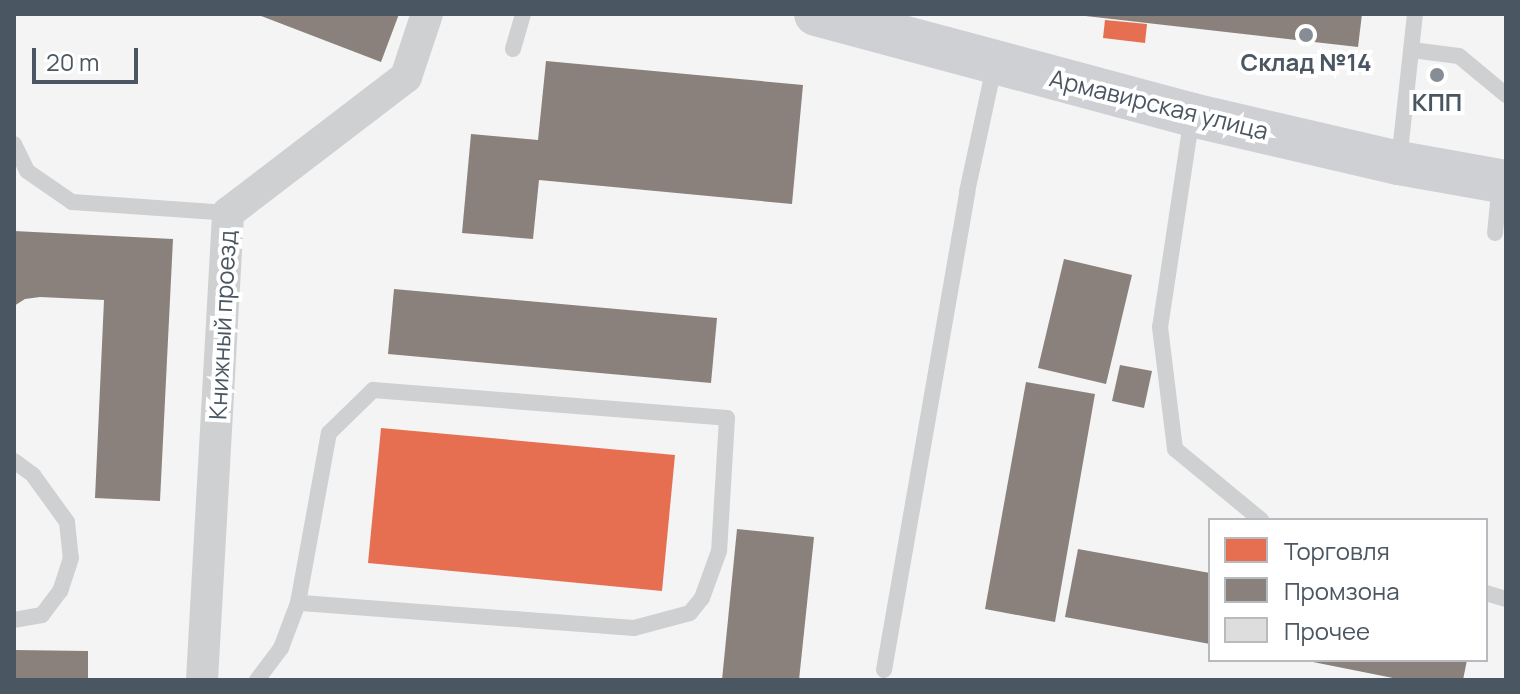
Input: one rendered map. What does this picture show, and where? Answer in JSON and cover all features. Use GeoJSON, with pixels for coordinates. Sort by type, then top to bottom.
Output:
{"type":"FeatureCollection","features":[{"type":"Feature","properties":{"kind":"main road","name":"Армавирская улица"},"geometry":{"type":"LineString","coordinates":[[816,14],[1192,115],[1399,163],[1503,182]]}},
{"type":"Feature","properties":{"kind":"street","name":"Книжный проезд"},"geometry":{"type":"LineString","coordinates":[[202,680],[228,213],[406,77],[427,14]]}},
{"type":"Feature","properties":{"kind":"lane"},"geometry":{"type":"LineString","coordinates":[[513,49],[523,14]]}},
{"type":"Feature","properties":{"kind":"lane"},"geometry":{"type":"LineString","coordinates":[[1399,163],[1415,14]]}},
{"type":"Feature","properties":{"kind":"lane"},"geometry":{"type":"LineString","coordinates":[[1412,50],[1459,56],[1506,95]]}},
{"type":"Feature","properties":{"kind":"lane"},"geometry":{"type":"LineString","coordinates":[[884,670],[967,192],[995,61]]}},
{"type":"Feature","properties":{"kind":"lane"},"geometry":{"type":"LineString","coordinates":[[1192,115],[1160,327],[1175,449],[1259,518]]}},
{"type":"Feature","properties":{"kind":"lane"},"geometry":{"type":"LineString","coordinates":[[14,144],[27,171],[72,202],[228,213]]}},
{"type":"Feature","properties":{"kind":"lane"},"geometry":{"type":"LineString","coordinates":[[1495,233],[1503,182]]}},
{"type":"Feature","properties":{"kind":"lane"},"geometry":{"type":"LineString","coordinates":[[257,680],[281,648],[298,603],[329,433],[373,390],[727,418],[719,551],[702,598],[690,613],[634,628],[298,603]]}},
{"type":"Feature","properties":{"kind":"lane"},"geometry":{"type":"LineString","coordinates":[[14,461],[33,475],[67,522],[71,558],[60,591],[42,615],[14,620]]}},
{"type":"Feature","properties":{"kind":"building: Торговля"},"geometry":{"type":"Polygon","coordinates":[[[1105,20],[1147,24],[1145,43],[1103,38],[1105,20]]]}},
{"type":"Feature","properties":{"kind":"building: Торговля"},"geometry":{"type":"Polygon","coordinates":[[[381,428],[675,455],[662,591],[368,563],[381,428]]]}},
{"type":"Feature","properties":{"kind":"building: Промзона"},"geometry":{"type":"Polygon","coordinates":[[[256,14],[399,14],[381,62],[256,14]]]}},
{"type":"Feature","properties":{"kind":"building: Промзона","name":"Склад №14"},"geometry":{"type":"Polygon","coordinates":[[[1068,14],[1362,14],[1358,47],[1068,14]]]}},
{"type":"Feature","properties":{"kind":"building: Промзона"},"geometry":{"type":"Polygon","coordinates":[[[546,61],[803,85],[792,204],[539,180],[533,239],[462,233],[471,134],[538,140],[546,61]]]}},
{"type":"Feature","properties":{"kind":"building: Промзона"},"geometry":{"type":"Polygon","coordinates":[[[14,231],[173,239],[160,501],[95,498],[104,300],[40,297],[25,299],[14,306],[14,231]]]}},
{"type":"Feature","properties":{"kind":"building: Промзона"},"geometry":{"type":"Polygon","coordinates":[[[1064,259],[1132,275],[1106,384],[1038,368],[1064,259]]]}},
{"type":"Feature","properties":{"kind":"building: Промзона"},"geometry":{"type":"Polygon","coordinates":[[[394,289],[717,318],[711,383],[388,354],[394,289]]]}},
{"type":"Feature","properties":{"kind":"building: Промзона"},"geometry":{"type":"Polygon","coordinates":[[[1120,365],[1152,371],[1144,408],[1112,401],[1120,365]]]}},
{"type":"Feature","properties":{"kind":"building: Промзона"},"geometry":{"type":"Polygon","coordinates":[[[1026,382],[1095,394],[1055,622],[985,609],[1026,382]]]}},
{"type":"Feature","properties":{"kind":"building: Промзона"},"geometry":{"type":"Polygon","coordinates":[[[737,529],[814,537],[799,680],[722,680],[737,529]]]}},
{"type":"Feature","properties":{"kind":"building: Промзона"},"geometry":{"type":"Polygon","coordinates":[[[1078,549],[1208,573],[1208,644],[1065,617],[1078,549]]]}},
{"type":"Feature","properties":{"kind":"building: Промзона"},"geometry":{"type":"Polygon","coordinates":[[[14,650],[88,651],[88,680],[14,680],[14,650]]]}},
{"type":"Feature","properties":{"kind":"building: Промзона"},"geometry":{"type":"Polygon","coordinates":[[[1313,662],[1467,662],[1463,680],[1403,680],[1313,662]]]}},
{"type":"Feature","properties":{"kind":"building: Прочее","name":"КПП"},"geometry":{"type":"Polygon","coordinates":[[[1432,68],[1444,69],[1443,82],[1430,82],[1432,68]]]}},
{"type":"Feature","properties":{"kind":"place","name":"Склад №14"},"geometry":{"type":"Point","coordinates":[1306,35]}},
{"type":"Feature","properties":{"kind":"place","name":"КПП"},"geometry":{"type":"Point","coordinates":[1437,75]}}]}
